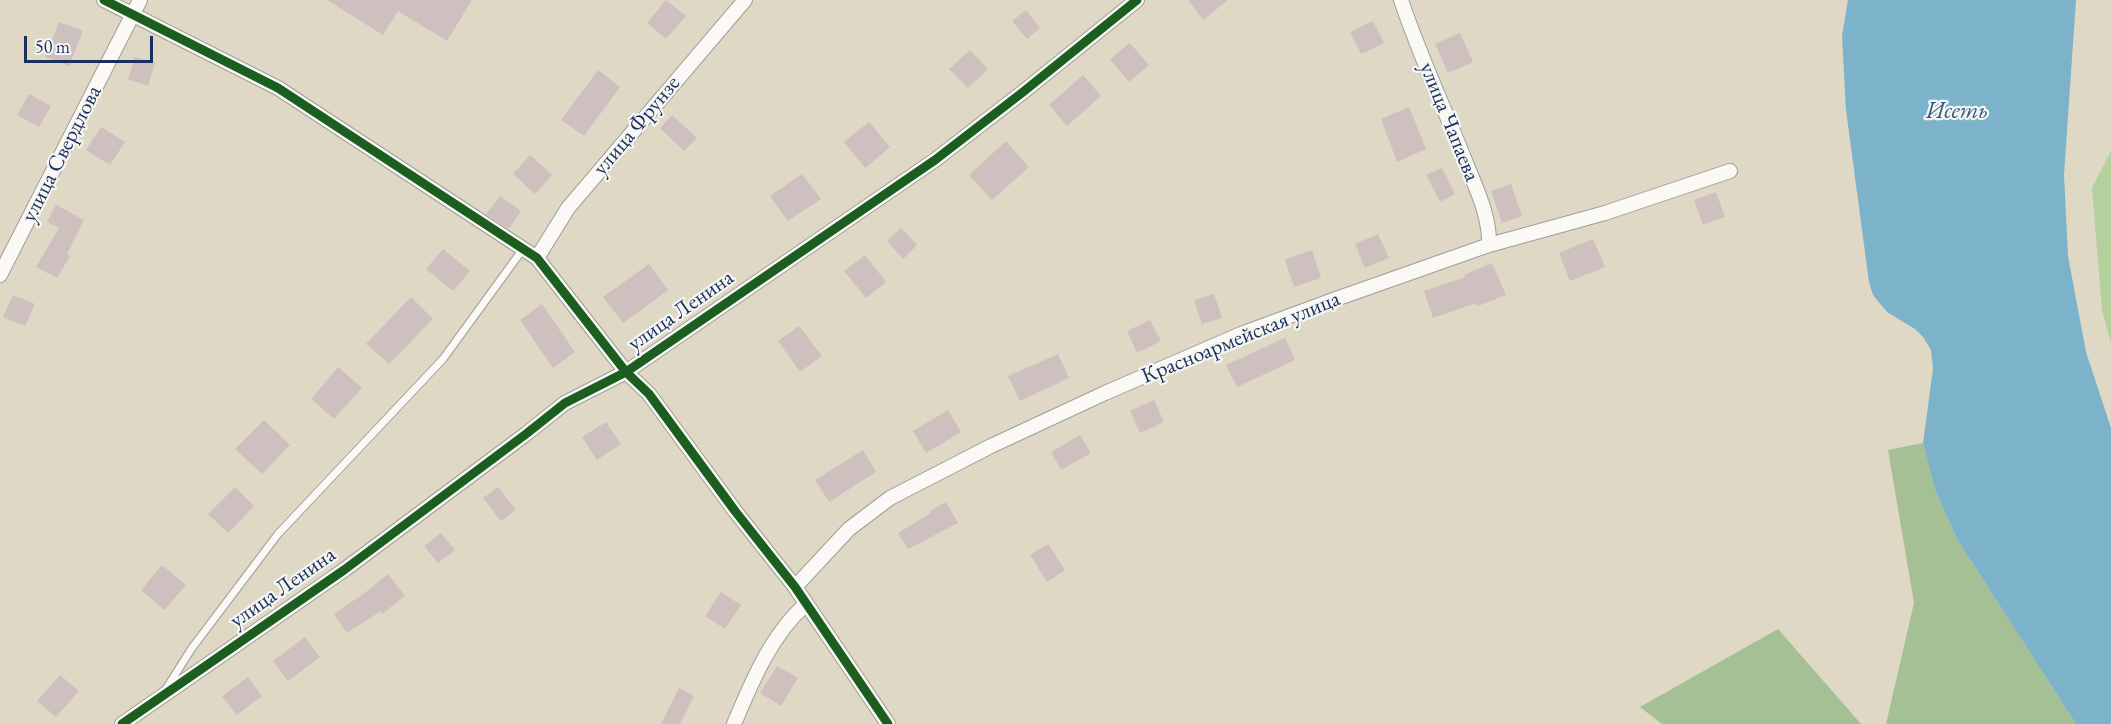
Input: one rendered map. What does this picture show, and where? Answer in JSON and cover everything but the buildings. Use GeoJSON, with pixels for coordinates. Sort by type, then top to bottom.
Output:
{"type":"FeatureCollection","features":[{"type":"Feature","properties":{"kind":"street"},"geometry":{"type":"LineString","coordinates":[[104,0],[278,88],[537,258],[627,372],[650,394],[735,511],[795,587],[888,724]]}},
{"type":"Feature","properties":{"kind":"street","name":"улица Свердлова"},"geometry":{"type":"LineString","coordinates":[[0,275],[140,0]]}},
{"type":"Feature","properties":{"kind":"street","name":"улица Фрунзе"},"geometry":{"type":"LineString","coordinates":[[537,258],[568,208],[745,0]]}},
{"type":"Feature","properties":{"kind":"street","name":"улица Ленина"},"geometry":{"type":"LineString","coordinates":[[122,724],[162,695],[181,685],[352,563],[526,434],[565,402],[627,372],[936,160],[1137,0]]}},
{"type":"Feature","properties":{"kind":"street","name":"улица Чапаева"},"geometry":{"type":"LineString","coordinates":[[1401,0],[1479,195],[1490,229],[1489,245]]}},
{"type":"Feature","properties":{"kind":"street","name":"Красноармейская улица"},"geometry":{"type":"LineString","coordinates":[[795,587],[829,549],[869,513],[890,498],[991,446],[1105,393],[1240,334],[1489,245],[1605,213],[1730,171]]}},
{"type":"Feature","properties":{"kind":"street"},"geometry":{"type":"LineString","coordinates":[[734,724],[762,663],[789,621],[806,604]]}},
{"type":"Feature","properties":{"kind":"lane"},"geometry":{"type":"LineString","coordinates":[[162,695],[192,648],[278,534],[443,359],[523,249]]}},
{"type":"Feature","properties":{"kind":"green space"},"geometry":{"type":"Polygon","coordinates":[[[2111,151],[2111,343],[2102,310],[2092,188],[2111,151]]]}},
{"type":"Feature","properties":{"kind":"green space"},"geometry":{"type":"Polygon","coordinates":[[[1923,443],[1935,490],[1957,539],[2076,724],[1886,724],[1914,603],[1888,450],[1923,443]]]}},
{"type":"Feature","properties":{"kind":"green space"},"geometry":{"type":"Polygon","coordinates":[[[1778,629],[1861,724],[1662,724],[1640,707],[1778,629]]]}},
{"type":"Feature","properties":{"kind":"water","name":"Исеть"},"geometry":{"type":"Polygon","coordinates":[[[1848,0],[2076,0],[2064,175],[2068,256],[2086,352],[2111,428],[2111,724],[2076,724],[1957,539],[1935,490],[1923,443],[1933,369],[1931,350],[1915,329],[1887,312],[1873,295],[1869,282],[1846,110],[1842,36],[1848,0]]]}},
{"type":"Feature","properties":{"kind":"cycle path"},"geometry":{"type":"LineString","coordinates":[[104,0],[278,88],[537,258],[626,372],[649,394],[735,511],[795,587],[888,724]]}},
{"type":"Feature","properties":{"kind":"cycle path"},"geometry":{"type":"LineString","coordinates":[[122,724],[344,570],[565,403],[626,372],[935,160],[1137,0]]}}]}
